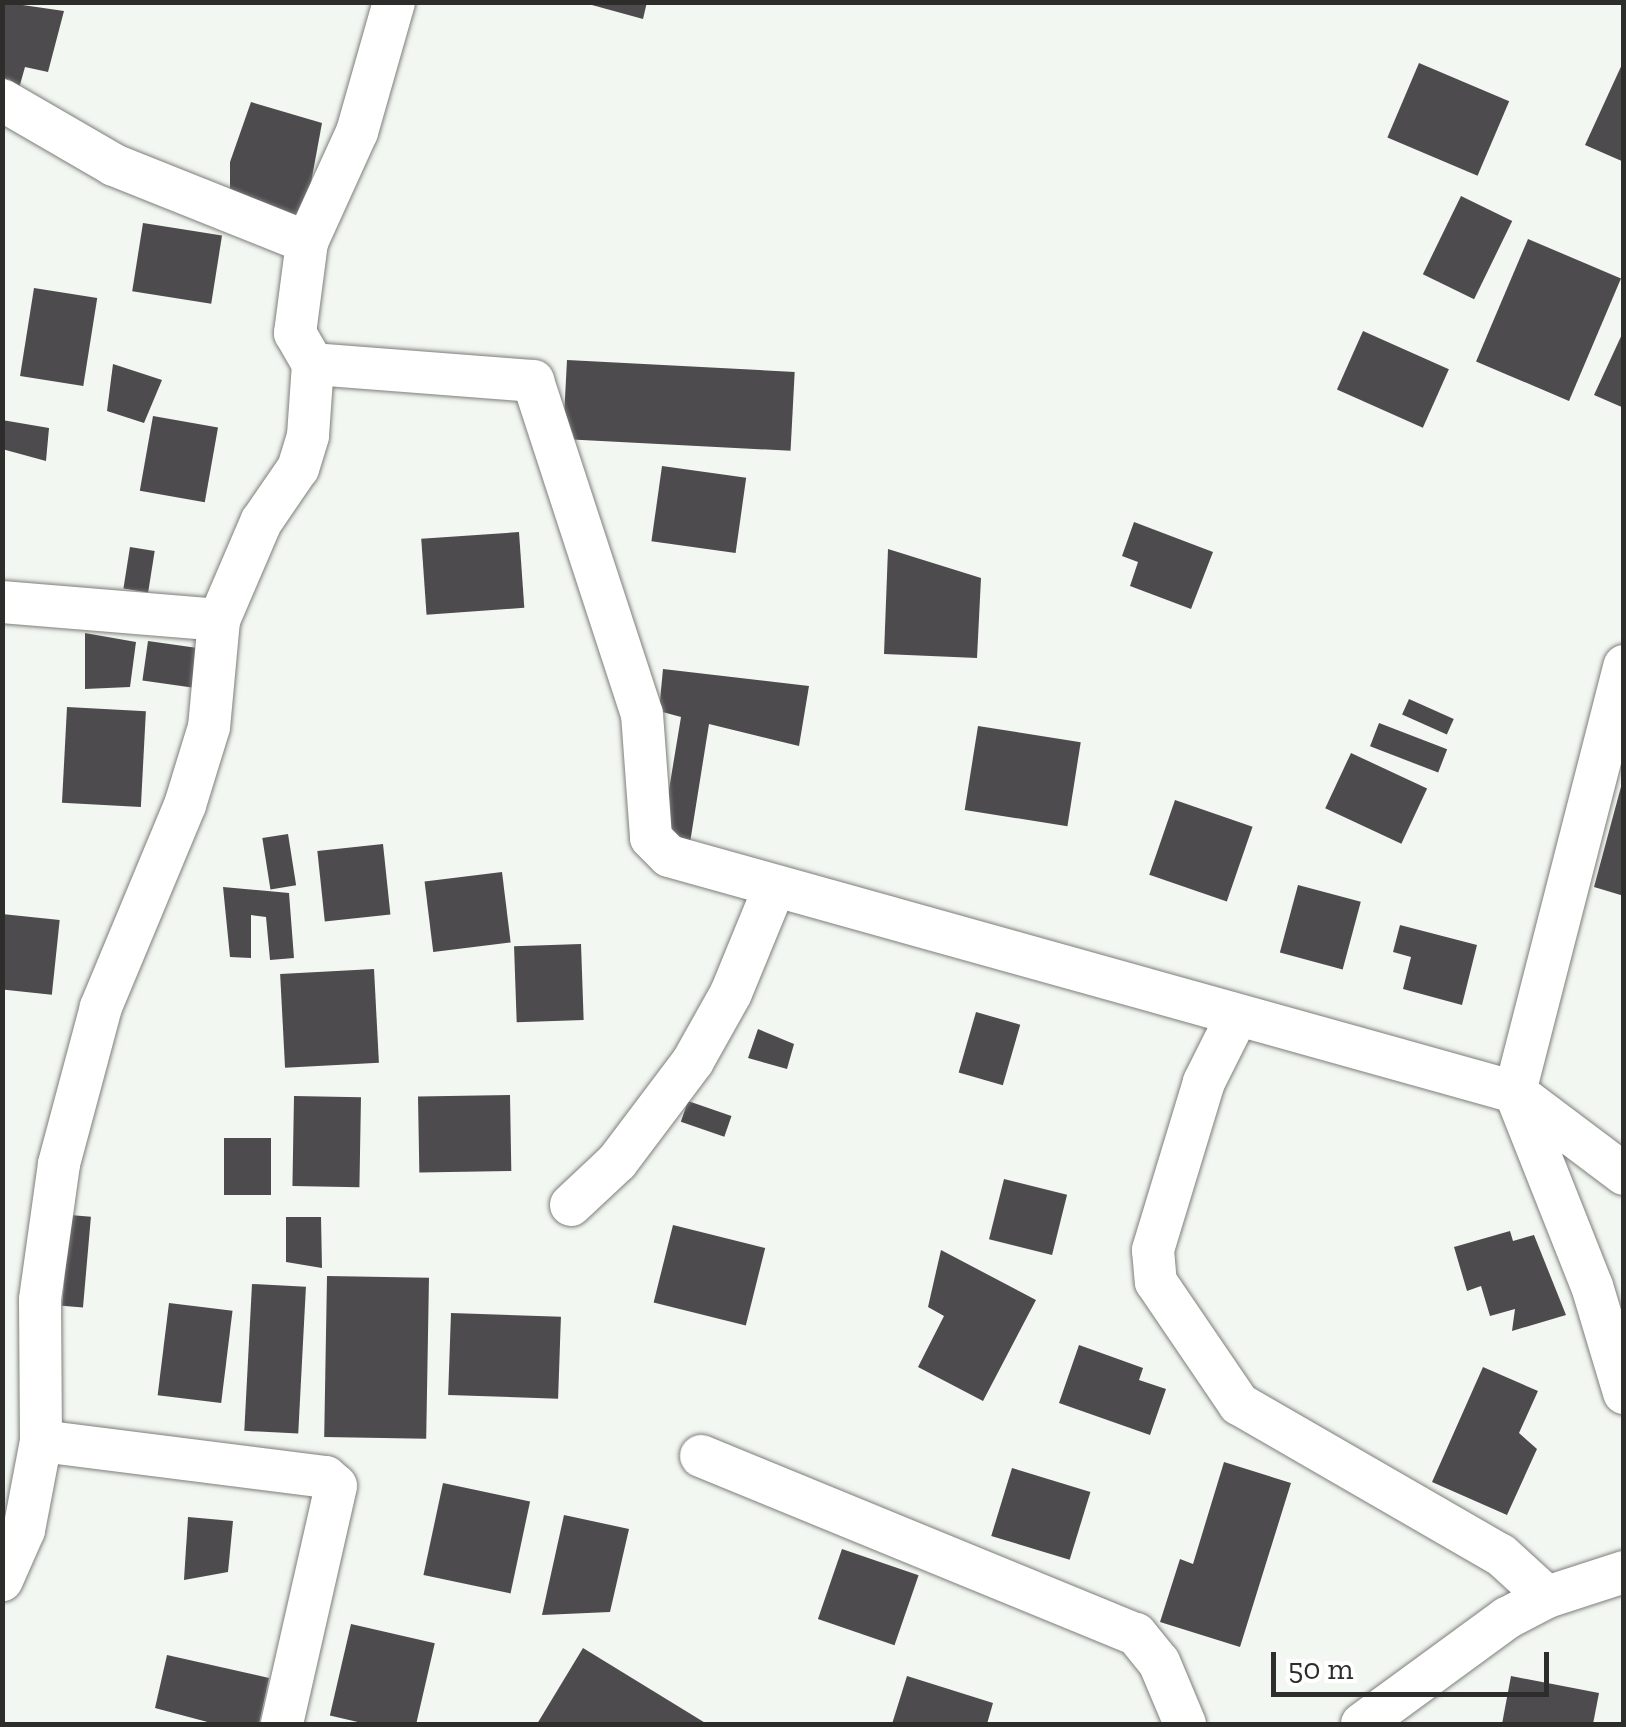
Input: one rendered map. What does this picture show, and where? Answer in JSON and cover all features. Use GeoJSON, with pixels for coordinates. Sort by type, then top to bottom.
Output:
{"type":"FeatureCollection","features":[{"type":"Feature","properties":{"kind":"street"},"geometry":{"type":"LineString","coordinates":[[2,1580],[24,1530],[41,1441],[40,1300],[59,1164],[100,1007],[185,805],[208,728],[219,620],[261,522],[298,468],[313,364],[295,332],[306,242],[357,132],[394,2]]}},
{"type":"Feature","properties":{"kind":"street"},"geometry":{"type":"LineString","coordinates":[[2,100],[114,165],[306,242]]}},
{"type":"Feature","properties":{"kind":"street"},"geometry":{"type":"LineString","coordinates":[[313,364],[533,381],[642,714],[651,838],[681,862],[1515,1092],[1624,1174]]}},
{"type":"Feature","properties":{"kind":"street"},"geometry":{"type":"LineString","coordinates":[[2,602],[219,620]]}},
{"type":"Feature","properties":{"kind":"street"},"geometry":{"type":"LineString","coordinates":[[1624,666],[1515,1092],[1592,1286],[1624,1393]]}},
{"type":"Feature","properties":{"kind":"street"},"geometry":{"type":"LineString","coordinates":[[571,1204],[617,1162],[693,1061],[732,992],[774,888]]}},
{"type":"Feature","properties":{"kind":"street"},"geometry":{"type":"LineString","coordinates":[[1236,1018],[1204,1082],[1153,1250],[1156,1282],[1239,1404],[1501,1555],[1547,1597]]}},
{"type":"Feature","properties":{"kind":"street"},"geometry":{"type":"LineString","coordinates":[[41,1441],[326,1477],[336,1486],[282,1724]]}},
{"type":"Feature","properties":{"kind":"street"},"geometry":{"type":"LineString","coordinates":[[702,1456],[1136,1634],[1159,1662],[1185,1724]]}},
{"type":"Feature","properties":{"kind":"street"},"geometry":{"type":"LineString","coordinates":[[1362,1724],[1506,1618],[1547,1597],[1624,1572]]}},
{"type":"Feature","properties":{"kind":"building"},"geometry":{"type":"Polygon","coordinates":[[[2,2],[64,11],[48,72],[25,67],[18,92],[2,88],[2,2]]]}},
{"type":"Feature","properties":{"kind":"building"},"geometry":{"type":"Polygon","coordinates":[[[581,2],[647,2],[643,19],[581,2]]]}},
{"type":"Feature","properties":{"kind":"building"},"geometry":{"type":"Polygon","coordinates":[[[1624,60],[1624,162],[1585,145],[1624,60]]]}},
{"type":"Feature","properties":{"kind":"building"},"geometry":{"type":"Polygon","coordinates":[[[1419,63],[1509,101],[1478,176],[1387,138],[1419,63]]]}},
{"type":"Feature","properties":{"kind":"building"},"geometry":{"type":"Polygon","coordinates":[[[251,102],[322,123],[304,221],[230,191],[230,162],[251,102]]]}},
{"type":"Feature","properties":{"kind":"building"},"geometry":{"type":"Polygon","coordinates":[[[1461,196],[1512,221],[1474,299],[1423,274],[1461,196]]]}},
{"type":"Feature","properties":{"kind":"building"},"geometry":{"type":"Polygon","coordinates":[[[143,223],[222,236],[211,304],[132,291],[143,223]]]}},
{"type":"Feature","properties":{"kind":"building"},"geometry":{"type":"Polygon","coordinates":[[[1528,239],[1621,278],[1569,401],[1476,361],[1528,239]]]}},
{"type":"Feature","properties":{"kind":"building"},"geometry":{"type":"Polygon","coordinates":[[[34,288],[97,298],[83,386],[20,376],[34,288]]]}},
{"type":"Feature","properties":{"kind":"building"},"geometry":{"type":"Polygon","coordinates":[[[1624,330],[1624,408],[1594,395],[1624,330]]]}},
{"type":"Feature","properties":{"kind":"building"},"geometry":{"type":"Polygon","coordinates":[[[1363,331],[1449,369],[1423,428],[1337,389],[1363,331]]]}},
{"type":"Feature","properties":{"kind":"building"},"geometry":{"type":"Polygon","coordinates":[[[567,360],[795,372],[791,451],[563,439],[567,360]]]}},
{"type":"Feature","properties":{"kind":"building"},"geometry":{"type":"Polygon","coordinates":[[[113,364],[162,380],[144,423],[107,411],[113,364]]]}},
{"type":"Feature","properties":{"kind":"building"},"geometry":{"type":"Polygon","coordinates":[[[153,416],[218,427],[205,502],[140,491],[153,416]]]}},
{"type":"Feature","properties":{"kind":"building"},"geometry":{"type":"Polygon","coordinates":[[[2,420],[49,428],[46,461],[2,449],[2,420]]]}},
{"type":"Feature","properties":{"kind":"building"},"geometry":{"type":"Polygon","coordinates":[[[662,466],[746,478],[736,553],[651,541],[662,466]]]}},
{"type":"Feature","properties":{"kind":"building"},"geometry":{"type":"Polygon","coordinates":[[[1134,522],[1213,552],[1191,609],[1130,586],[1138,562],[1122,556],[1134,522]]]}},
{"type":"Feature","properties":{"kind":"building"},"geometry":{"type":"Polygon","coordinates":[[[519,532],[524,608],[427,615],[421,539],[519,532]]]}},
{"type":"Feature","properties":{"kind":"building"},"geometry":{"type":"Polygon","coordinates":[[[130,547],[155,551],[148,592],[123,588],[130,547]]]}},
{"type":"Feature","properties":{"kind":"building"},"geometry":{"type":"Polygon","coordinates":[[[888,549],[981,578],[977,658],[884,654],[888,549]]]}},
{"type":"Feature","properties":{"kind":"building"},"geometry":{"type":"Polygon","coordinates":[[[85,633],[136,642],[130,687],[85,689],[85,633]]]}},
{"type":"Feature","properties":{"kind":"building"},"geometry":{"type":"Polygon","coordinates":[[[148,641],[198,648],[192,688],[142,681],[148,641]]]}},
{"type":"Feature","properties":{"kind":"building"},"geometry":{"type":"Polygon","coordinates":[[[663,669],[809,686],[799,746],[709,724],[689,849],[660,844],[681,717],[659,711],[663,669]]]}},
{"type":"Feature","properties":{"kind":"building"},"geometry":{"type":"Polygon","coordinates":[[[1409,699],[1454,719],[1447,734],[1402,715],[1409,699]]]}},
{"type":"Feature","properties":{"kind":"building"},"geometry":{"type":"Polygon","coordinates":[[[67,707],[146,711],[141,807],[62,803],[67,707]]]}},
{"type":"Feature","properties":{"kind":"building"},"geometry":{"type":"Polygon","coordinates":[[[1379,723],[1447,749],[1438,773],[1370,746],[1379,723]]]}},
{"type":"Feature","properties":{"kind":"building"},"geometry":{"type":"Polygon","coordinates":[[[978,726],[1081,742],[1067,826],[965,810],[978,726]]]}},
{"type":"Feature","properties":{"kind":"building"},"geometry":{"type":"Polygon","coordinates":[[[1351,753],[1427,788],[1401,844],[1325,808],[1351,753]]]}},
{"type":"Feature","properties":{"kind":"building"},"geometry":{"type":"Polygon","coordinates":[[[1624,783],[1624,896],[1594,887],[1624,783]]]}},
{"type":"Feature","properties":{"kind":"building"},"geometry":{"type":"Polygon","coordinates":[[[1175,800],[1253,827],[1227,901],[1149,875],[1175,800]]]}},
{"type":"Feature","properties":{"kind":"building"},"geometry":{"type":"Polygon","coordinates":[[[288,834],[296,885],[270,889],[262,838],[288,834]]]}},
{"type":"Feature","properties":{"kind":"building"},"geometry":{"type":"Polygon","coordinates":[[[383,844],[390,915],[325,922],[317,851],[383,844]]]}},
{"type":"Feature","properties":{"kind":"building"},"geometry":{"type":"Polygon","coordinates":[[[502,872],[511,942],[433,952],[425,882],[502,872]]]}},
{"type":"Feature","properties":{"kind":"building"},"geometry":{"type":"Polygon","coordinates":[[[1298,885],[1361,902],[1343,969],[1280,953],[1298,885]]]}},
{"type":"Feature","properties":{"kind":"building"},"geometry":{"type":"Polygon","coordinates":[[[223,887],[289,893],[294,958],[270,960],[266,917],[251,915],[251,958],[230,957],[223,887]]]}},
{"type":"Feature","properties":{"kind":"building"},"geometry":{"type":"Polygon","coordinates":[[[2,914],[60,920],[52,995],[2,989],[2,914]]]}},
{"type":"Feature","properties":{"kind":"building"},"geometry":{"type":"Polygon","coordinates":[[[1400,925],[1477,945],[1462,1005],[1403,989],[1411,957],[1393,952],[1400,925]]]}},
{"type":"Feature","properties":{"kind":"building"},"geometry":{"type":"Polygon","coordinates":[[[581,944],[584,1020],[517,1022],[514,946],[581,944]]]}},
{"type":"Feature","properties":{"kind":"building"},"geometry":{"type":"Polygon","coordinates":[[[374,969],[379,1063],[285,1068],[280,974],[374,969]]]}},
{"type":"Feature","properties":{"kind":"building"},"geometry":{"type":"Polygon","coordinates":[[[976,1012],[1020,1025],[1003,1085],[959,1073],[976,1012]]]}},
{"type":"Feature","properties":{"kind":"building"},"geometry":{"type":"Polygon","coordinates":[[[758,1029],[794,1044],[787,1069],[748,1058],[758,1029]]]}},
{"type":"Feature","properties":{"kind":"building"},"geometry":{"type":"Polygon","coordinates":[[[510,1095],[511,1171],[419,1173],[418,1097],[510,1095]]]}},
{"type":"Feature","properties":{"kind":"building"},"geometry":{"type":"Polygon","coordinates":[[[294,1096],[361,1097],[359,1187],[292,1186],[294,1096]]]}},
{"type":"Feature","properties":{"kind":"building"},"geometry":{"type":"Polygon","coordinates":[[[688,1101],[731,1116],[724,1137],[681,1122],[688,1101]]]}},
{"type":"Feature","properties":{"kind":"building"},"geometry":{"type":"Polygon","coordinates":[[[224,1138],[271,1138],[271,1195],[224,1195],[224,1138]]]}},
{"type":"Feature","properties":{"kind":"building"},"geometry":{"type":"Polygon","coordinates":[[[1004,1179],[1067,1195],[1052,1255],[989,1239],[1004,1179]]]}},
{"type":"Feature","properties":{"kind":"building"},"geometry":{"type":"Polygon","coordinates":[[[70,1215],[91,1217],[83,1307],[62,1306],[70,1215]]]}},
{"type":"Feature","properties":{"kind":"building"},"geometry":{"type":"Polygon","coordinates":[[[286,1217],[321,1217],[322,1268],[286,1262],[286,1217]]]}},
{"type":"Feature","properties":{"kind":"building"},"geometry":{"type":"Polygon","coordinates":[[[673,1225],[765,1248],[746,1326],[654,1303],[673,1225]]]}},
{"type":"Feature","properties":{"kind":"building"},"geometry":{"type":"Polygon","coordinates":[[[1510,1231],[1513,1241],[1534,1235],[1566,1315],[1512,1331],[1515,1309],[1490,1316],[1481,1286],[1467,1291],[1454,1247],[1510,1231]]]}},
{"type":"Feature","properties":{"kind":"building"},"geometry":{"type":"Polygon","coordinates":[[[941,1250],[1036,1300],[983,1401],[918,1367],[944,1316],[928,1307],[941,1250]]]}},
{"type":"Feature","properties":{"kind":"building"},"geometry":{"type":"Polygon","coordinates":[[[327,1276],[429,1278],[426,1439],[324,1437],[327,1276]]]}},
{"type":"Feature","properties":{"kind":"building"},"geometry":{"type":"Polygon","coordinates":[[[252,1284],[306,1287],[298,1434],[244,1431],[252,1284]]]}},
{"type":"Feature","properties":{"kind":"building"},"geometry":{"type":"Polygon","coordinates":[[[169,1303],[233,1311],[221,1403],[158,1395],[169,1303]]]}},
{"type":"Feature","properties":{"kind":"building"},"geometry":{"type":"Polygon","coordinates":[[[451,1313],[561,1317],[558,1399],[448,1395],[451,1313]]]}},
{"type":"Feature","properties":{"kind":"building"},"geometry":{"type":"Polygon","coordinates":[[[1079,1345],[1143,1368],[1139,1380],[1166,1389],[1150,1435],[1059,1403],[1079,1345]]]}},
{"type":"Feature","properties":{"kind":"building"},"geometry":{"type":"Polygon","coordinates":[[[1483,1367],[1538,1391],[1519,1433],[1537,1449],[1507,1515],[1432,1482],[1483,1367]]]}},
{"type":"Feature","properties":{"kind":"building"},"geometry":{"type":"Polygon","coordinates":[[[1224,1462],[1291,1483],[1240,1647],[1160,1622],[1180,1559],[1193,1564],[1224,1462]]]}},
{"type":"Feature","properties":{"kind":"building"},"geometry":{"type":"Polygon","coordinates":[[[1012,1468],[1090,1492],[1070,1560],[991,1536],[1012,1468]]]}},
{"type":"Feature","properties":{"kind":"building"},"geometry":{"type":"Polygon","coordinates":[[[443,1483],[530,1502],[511,1593],[423,1575],[443,1483]]]}},
{"type":"Feature","properties":{"kind":"building"},"geometry":{"type":"Polygon","coordinates":[[[564,1515],[629,1529],[610,1612],[542,1615],[564,1515]]]}},
{"type":"Feature","properties":{"kind":"building"},"geometry":{"type":"Polygon","coordinates":[[[188,1517],[233,1521],[228,1572],[184,1580],[188,1517]]]}},
{"type":"Feature","properties":{"kind":"building"},"geometry":{"type":"Polygon","coordinates":[[[842,1549],[919,1575],[894,1645],[818,1619],[842,1549]]]}},
{"type":"Feature","properties":{"kind":"building"},"geometry":{"type":"Polygon","coordinates":[[[351,1624],[435,1643],[416,1724],[366,1724],[330,1716],[351,1624]]]}},
{"type":"Feature","properties":{"kind":"building"},"geometry":{"type":"Polygon","coordinates":[[[583,1648],[707,1724],[537,1724],[583,1648]]]}},
{"type":"Feature","properties":{"kind":"building"},"geometry":{"type":"Polygon","coordinates":[[[167,1655],[269,1678],[259,1724],[215,1724],[155,1708],[167,1655]]]}},
{"type":"Feature","properties":{"kind":"building"},"geometry":{"type":"Polygon","coordinates":[[[907,1676],[993,1703],[987,1724],[892,1724],[907,1676]]]}},
{"type":"Feature","properties":{"kind":"building"},"geometry":{"type":"Polygon","coordinates":[[[1511,1676],[1599,1693],[1593,1724],[1502,1724],[1511,1676]]]}}]}
